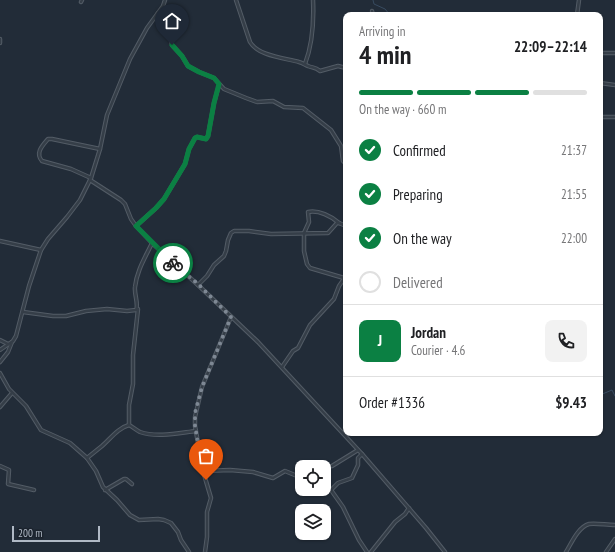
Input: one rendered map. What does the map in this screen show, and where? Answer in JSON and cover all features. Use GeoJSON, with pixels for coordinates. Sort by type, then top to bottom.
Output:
{"type":"FeatureCollection","features":[{"type":"Feature","properties":{"kind":"street"},"geometry":{"type":"LineString","coordinates":[[0,362],[8,352],[19,330],[29,286],[41,250],[55,230],[76,207],[90,179],[100,149],[107,114],[130,59],[146,28],[163,6],[165,0]]}},
{"type":"Feature","properties":{"kind":"street"},"geometry":{"type":"LineString","coordinates":[[236,0],[252,46],[268,55],[305,64],[320,71],[338,66],[343,67]]}},
{"type":"Feature","properties":{"kind":"street"},"geometry":{"type":"LineString","coordinates":[[305,64],[312,43],[314,17],[313,0]]}},
{"type":"Feature","properties":{"kind":"street"},"geometry":{"type":"LineString","coordinates":[[577,12],[579,0]]}},
{"type":"Feature","properties":{"kind":"street"},"geometry":{"type":"LineString","coordinates":[[158,13],[169,31],[172,45],[182,56],[188,66],[214,78],[224,89],[257,102],[273,102],[284,107],[303,108],[331,130],[341,146],[343,156]]}},
{"type":"Feature","properties":{"kind":"street"},"geometry":{"type":"LineString","coordinates":[[0,38],[0,43]]}},
{"type":"Feature","properties":{"kind":"street"},"geometry":{"type":"LineString","coordinates":[[603,52],[615,53]]}},
{"type":"Feature","properties":{"kind":"street"},"geometry":{"type":"LineString","coordinates":[[136,226],[164,199],[185,164],[189,149],[195,138],[206,139],[208,136],[219,84]]}},
{"type":"Feature","properties":{"kind":"street"},"geometry":{"type":"LineString","coordinates":[[603,84],[615,86]]}},
{"type":"Feature","properties":{"kind":"street"},"geometry":{"type":"LineString","coordinates":[[603,117],[615,116]]}},
{"type":"Feature","properties":{"kind":"street"},"geometry":{"type":"LineString","coordinates":[[100,149],[48,139],[40,148],[39,158],[42,161],[71,170],[90,179],[121,200],[136,226],[152,243],[198,284],[258,342],[343,434]]}},
{"type":"Feature","properties":{"kind":"street"},"geometry":{"type":"LineString","coordinates":[[343,225],[333,218],[321,213],[308,212],[309,222],[304,233],[304,251],[308,266],[343,276]]}},
{"type":"Feature","properties":{"kind":"street"},"geometry":{"type":"LineString","coordinates":[[198,284],[207,276],[214,265],[224,256],[231,233],[249,231],[271,234],[328,233],[337,223],[339,223]]}},
{"type":"Feature","properties":{"kind":"street"},"geometry":{"type":"LineString","coordinates":[[0,241],[41,250]]}},
{"type":"Feature","properties":{"kind":"street"},"geometry":{"type":"LineString","coordinates":[[152,243],[138,273],[134,294],[138,309],[133,384],[128,412],[130,425],[138,431],[148,433],[174,434],[196,431]]}},
{"type":"Feature","properties":{"kind":"street"},"geometry":{"type":"LineString","coordinates":[[282,367],[293,351],[298,348],[310,325],[334,300],[343,281]]}},
{"type":"Feature","properties":{"kind":"street"},"geometry":{"type":"LineString","coordinates":[[23,312],[53,316],[66,316],[86,311],[107,309],[127,312],[138,309]]}},
{"type":"Feature","properties":{"kind":"street"},"geometry":{"type":"LineString","coordinates":[[205,552],[207,537],[207,512],[210,498],[203,471],[194,422],[202,387],[231,317]]}},
{"type":"Feature","properties":{"kind":"street"},"geometry":{"type":"LineString","coordinates":[[0,340],[8,344]]}},
{"type":"Feature","properties":{"kind":"street"},"geometry":{"type":"LineString","coordinates":[[0,350],[13,341]]}},
{"type":"Feature","properties":{"kind":"street"},"geometry":{"type":"LineString","coordinates":[[0,372],[12,393],[26,406],[41,430],[70,443],[87,458],[96,471],[105,490],[117,500],[130,515],[139,520],[164,520],[172,523],[189,552]]}},
{"type":"Feature","properties":{"kind":"street"},"geometry":{"type":"LineString","coordinates":[[0,407],[12,393]]}},
{"type":"Feature","properties":{"kind":"street"},"geometry":{"type":"LineString","coordinates":[[87,458],[122,428],[130,425]]}},
{"type":"Feature","properties":{"kind":"street"},"geometry":{"type":"LineString","coordinates":[[345,436],[409,508],[445,552]]}},
{"type":"Feature","properties":{"kind":"street"},"geometry":{"type":"LineString","coordinates":[[331,466],[358,450]]}},
{"type":"Feature","properties":{"kind":"street"},"geometry":{"type":"LineString","coordinates":[[362,454],[358,458],[358,465],[352,478],[338,483],[331,490],[343,507],[359,540],[369,552],[409,508]]}},
{"type":"Feature","properties":{"kind":"street"},"geometry":{"type":"LineString","coordinates":[[0,466],[9,470],[8,484],[34,490]]}},
{"type":"Feature","properties":{"kind":"street"},"geometry":{"type":"LineString","coordinates":[[203,471],[230,470],[257,472],[273,478],[285,471],[295,475]]}},
{"type":"Feature","properties":{"kind":"street"},"geometry":{"type":"LineString","coordinates":[[105,490],[124,479],[132,484]]}},
{"type":"Feature","properties":{"kind":"street"},"geometry":{"type":"LineString","coordinates":[[566,552],[579,532],[585,526],[591,524],[615,525]]}},
{"type":"Feature","properties":{"kind":"street"},"geometry":{"type":"LineString","coordinates":[[608,551],[615,539]]}},
{"type":"Feature","properties":{"kind":"waterway"},"geometry":{"type":"LineString","coordinates":[[373,0],[374,4],[385,9],[388,12]]}},
{"type":"Feature","properties":{"kind":"waterway"},"geometry":{"type":"LineString","coordinates":[[603,394],[612,390],[615,396]]}},
{"type":"Feature","properties":{"kind":"way so far"},"geometry":{"type":"LineString","coordinates":[[173,263],[198,284],[231,317],[202,387],[195,413],[194,422],[206,480]]}},
{"type":"Feature","properties":{"kind":"route"},"geometry":{"type":"LineString","coordinates":[[172,45],[182,56],[188,66],[214,78],[219,84],[208,136],[206,139],[195,138],[189,149],[185,164],[164,199],[143,221],[136,226],[173,263]]}}]}
